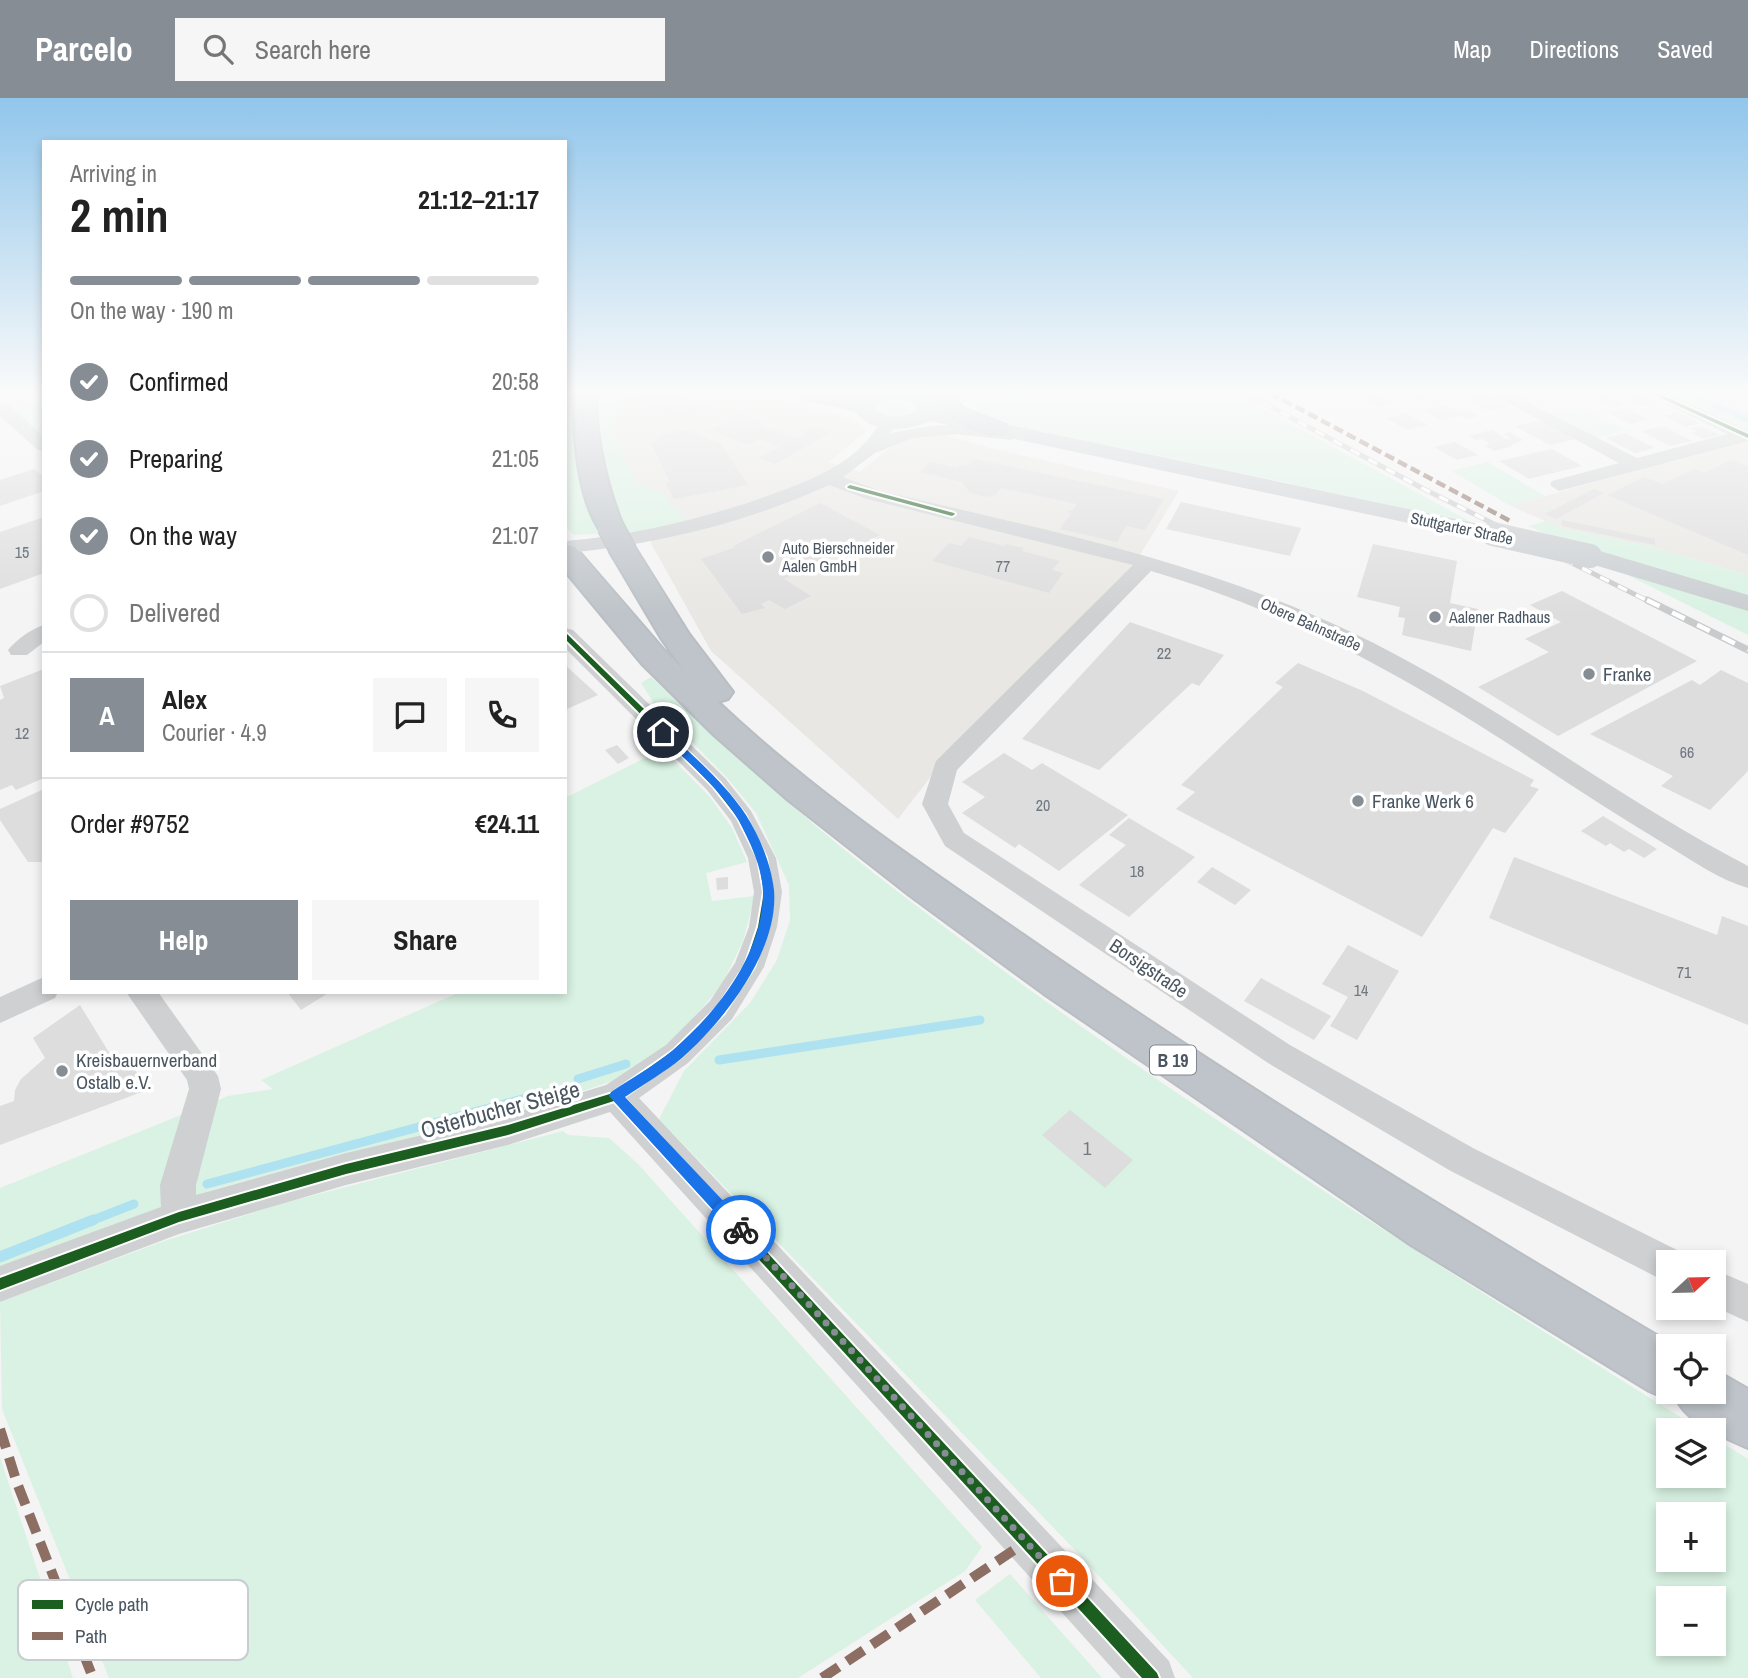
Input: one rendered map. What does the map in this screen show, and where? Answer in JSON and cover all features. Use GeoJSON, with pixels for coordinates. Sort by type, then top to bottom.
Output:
{"type":"FeatureCollection","features":[{"type":"Feature","properties":{"kind":"highway","name":"B 19"},"geometry":{"type":"LineString","coordinates":[[591,467],[597,493],[617,539],[676,638],[695,665],[744,722],[833,816]]}},
{"type":"Feature","properties":{"kind":"highway","name":"B 19"},"geometry":{"type":"LineString","coordinates":[[567,553],[623,624],[687,691],[775,771],[923,885],[1036,966],[1236,1102],[1429,1228],[1656,1365]]}},
{"type":"Feature","properties":{"kind":"highway"},"geometry":{"type":"LineString","coordinates":[[1722,1404],[1748,1420]]}},
{"type":"Feature","properties":{"kind":"main road","name":"Stuttgarter Straße"},"geometry":{"type":"LineString","coordinates":[[1170,467],[1590,556],[1748,603]]}},
{"type":"Feature","properties":{"kind":"street"},"geometry":{"type":"LineString","coordinates":[[567,553],[713,522],[828,478],[845,467]]}},
{"type":"Feature","properties":{"kind":"street"},"geometry":{"type":"LineString","coordinates":[[1559,485],[1624,467]]}},
{"type":"Feature","properties":{"kind":"street","name":"Obere Bahnstraße"},"geometry":{"type":"LineString","coordinates":[[828,478],[874,495],[1196,578],[1278,608],[1413,673],[1489,719],[1615,804],[1700,854],[1748,878]]}},
{"type":"Feature","properties":{"kind":"street","name":"Borsigstraße"},"geometry":{"type":"LineString","coordinates":[[1146,564],[945,767],[935,804],[954,839],[1279,1054],[1461,1159],[1656,1259]]}},
{"type":"Feature","properties":{"kind":"street"},"geometry":{"type":"LineString","coordinates":[[19,650],[42,633]]}},
{"type":"Feature","properties":{"kind":"street","name":"Osterbucher Steige"},"geometry":{"type":"LineString","coordinates":[[0,1284],[178,1217],[346,1169],[508,1130],[616,1096],[677,1054],[721,1010],[749,967],[763,927],[768,892],[762,858],[742,817],[716,785],[567,637]]}},
{"type":"Feature","properties":{"kind":"street"},"geometry":{"type":"LineString","coordinates":[[0,1012],[42,990]]}},
{"type":"Feature","properties":{"kind":"street"},"geometry":{"type":"LineString","coordinates":[[142,994],[202,1076],[205,1089],[178,1185],[178,1217]]}},
{"type":"Feature","properties":{"kind":"street"},"geometry":{"type":"LineString","coordinates":[[616,1096],[1152,1678]]}},
{"type":"Feature","properties":{"kind":"street"},"geometry":{"type":"LineString","coordinates":[[1726,1293],[1748,1303]]}},
{"type":"Feature","properties":{"kind":"shaded area"},"geometry":{"type":"Polygon","coordinates":[[[629,467],[844,467],[860,472],[866,467],[1072,467],[1179,491],[1132,568],[939,766],[898,819],[711,651],[652,545],[647,531],[662,493],[636,483],[629,467]]]}},
{"type":"Feature","properties":{"kind":"shaded area"},"geometry":{"type":"Polygon","coordinates":[[[1648,467],[1748,467],[1748,575],[1656,548],[1561,528],[1511,506],[1648,467]]]}},
{"type":"Feature","properties":{"kind":"green space"},"geometry":{"type":"Polygon","coordinates":[[[567,467],[629,467],[636,483],[662,493],[687,523],[647,531],[574,535],[567,528],[567,467]]]}},
{"type":"Feature","properties":{"kind":"green space"},"geometry":{"type":"Polygon","coordinates":[[[1210,467],[1370,467],[1473,523],[1325,495],[1288,483],[1210,467]]]}},
{"type":"Feature","properties":{"kind":"green space"},"geometry":{"type":"Polygon","coordinates":[[[1468,467],[1495,467],[1545,496],[1511,506],[1451,471],[1468,467]]]}},
{"type":"Feature","properties":{"kind":"green space"},"geometry":{"type":"Polygon","coordinates":[[[1545,521],[1561,528],[1656,548],[1748,575],[1748,635],[1529,526],[1545,521]]]}},
{"type":"Feature","properties":{"kind":"green space"},"geometry":{"type":"Polygon","coordinates":[[[651,677],[842,848],[1072,1020],[1383,1229],[1682,1418],[1656,1418],[1656,1488],[1726,1488],[1726,1445],[1748,1459],[1748,1678],[1193,1678],[1074,1549],[659,1119],[684,1071],[750,1003],[777,960],[790,920],[789,885],[756,813],[730,781],[653,702],[641,683],[651,677]]]}},
{"type":"Feature","properties":{"kind":"green space"},"geometry":{"type":"Polygon","coordinates":[[[663,749],[710,797],[732,828],[747,862],[706,873],[712,901],[755,896],[743,941],[722,985],[669,1046],[618,1079],[513,1115],[350,1152],[212,1190],[0,1267],[0,1188],[228,1096],[273,1089],[261,1080],[455,994],[567,994],[567,797],[663,749]]]}},
{"type":"Feature","properties":{"kind":"green space"},"geometry":{"type":"Polygon","coordinates":[[[563,1131],[568,1135],[609,1138],[637,1163],[982,1547],[965,1571],[798,1678],[109,1678],[102,1660],[248,1660],[248,1580],[70,1580],[2,1409],[0,1302],[161,1242],[284,1203],[563,1131]]]}},
{"type":"Feature","properties":{"kind":"green space"},"geometry":{"type":"Polygon","coordinates":[[[0,1457],[41,1580],[18,1580],[18,1660],[67,1660],[73,1678],[0,1678],[0,1457]]]}},
{"type":"Feature","properties":{"kind":"green space"},"geometry":{"type":"Polygon","coordinates":[[[1010,1574],[1102,1678],[1041,1678],[975,1600],[1010,1574]]]}},
{"type":"Feature","properties":{"kind":"building"},"geometry":{"type":"Polygon","coordinates":[[[663,467],[736,467],[748,485],[674,499],[665,483],[670,482],[663,467]]]}},
{"type":"Feature","properties":{"kind":"building"},"geometry":{"type":"Polygon","coordinates":[[[925,467],[1011,467],[1164,499],[1145,530],[1126,526],[1117,542],[1060,529],[1071,513],[1067,512],[1072,511],[1077,504],[1001,488],[995,495],[987,497],[970,493],[962,482],[920,472],[925,467]]]}},
{"type":"Feature","properties":{"kind":"building"},"geometry":{"type":"Polygon","coordinates":[[[1509,467],[1579,467],[1529,479],[1509,467]]]}},
{"type":"Feature","properties":{"kind":"building"},"geometry":{"type":"Polygon","coordinates":[[[1717,467],[1748,467],[1748,555],[1607,495],[1644,477],[1663,484],[1694,469],[1704,473],[1717,467]]]}},
{"type":"Feature","properties":{"kind":"building"},"geometry":{"type":"Polygon","coordinates":[[[34,469],[42,475],[42,492],[0,506],[0,480],[34,469]]]}},
{"type":"Feature","properties":{"kind":"building"},"geometry":{"type":"Polygon","coordinates":[[[1594,489],[1604,493],[1556,519],[1545,514],[1594,489]]]}},
{"type":"Feature","properties":{"kind":"building"},"geometry":{"type":"Polygon","coordinates":[[[1181,502],[1301,528],[1290,556],[1166,529],[1181,502]]]}},
{"type":"Feature","properties":{"kind":"building","name":"Auto Bierschneider Aalen GmbH"},"geometry":{"type":"Polygon","coordinates":[[[820,503],[880,535],[840,555],[836,552],[784,579],[811,596],[785,609],[769,600],[761,604],[765,608],[742,614],[701,559],[736,547],[733,546],[820,503]]]}},
{"type":"Feature","properties":{"kind":"building"},"geometry":{"type":"Polygon","coordinates":[[[42,518],[42,574],[0,589],[0,532],[42,518]]]}},
{"type":"Feature","properties":{"kind":"building"},"geometry":{"type":"Polygon","coordinates":[[[1562,520],[1655,539],[1655,545],[1562,526],[1562,520]]]}},
{"type":"Feature","properties":{"kind":"building","name":"Auto Bierschneider Aalen GmbH"},"geometry":{"type":"Polygon","coordinates":[[[969,537],[1024,548],[1022,551],[1060,561],[1052,570],[1063,573],[1049,593],[932,561],[949,543],[961,546],[969,537]]]}},
{"type":"Feature","properties":{"kind":"building"},"geometry":{"type":"Polygon","coordinates":[[[1373,544],[1457,561],[1450,603],[1478,609],[1471,651],[1402,635],[1405,618],[1398,617],[1400,607],[1357,597],[1373,544]]]}},
{"type":"Feature","properties":{"kind":"building","name":"Franke"},"geometry":{"type":"Polygon","coordinates":[[[1562,591],[1697,661],[1558,736],[1478,687],[1549,652],[1525,639],[1561,622],[1530,605],[1562,591]]]}},
{"type":"Feature","properties":{"kind":"building"},"geometry":{"type":"Polygon","coordinates":[[[1130,622],[1224,655],[1199,686],[1192,683],[1099,770],[1022,739],[1130,622]]]}},
{"type":"Feature","properties":{"kind":"building","name":"Franke Werk 6"},"geometry":{"type":"Polygon","coordinates":[[[1298,663],[1363,691],[1534,780],[1530,786],[1539,789],[1505,833],[1493,828],[1422,937],[1176,809],[1195,792],[1181,785],[1283,687],[1275,683],[1298,663]]]}},
{"type":"Feature","properties":{"kind":"building"},"geometry":{"type":"Polygon","coordinates":[[[567,667],[598,695],[567,709],[567,667]]]}},
{"type":"Feature","properties":{"kind":"building"},"geometry":{"type":"Polygon","coordinates":[[[42,670],[42,779],[16,790],[12,785],[0,790],[0,700],[4,698],[0,686],[42,670]]]}},
{"type":"Feature","properties":{"kind":"building"},"geometry":{"type":"Polygon","coordinates":[[[1721,670],[1748,683],[1748,771],[1710,810],[1661,786],[1673,776],[1590,734],[1692,680],[1700,685],[1721,670]]]}},
{"type":"Feature","properties":{"kind":"building"},"geometry":{"type":"Polygon","coordinates":[[[617,745],[629,758],[618,764],[605,750],[617,745]]]}},
{"type":"Feature","properties":{"kind":"building"},"geometry":{"type":"Polygon","coordinates":[[[1004,753],[1032,770],[1042,763],[1128,815],[1059,871],[1019,844],[1015,848],[962,813],[985,797],[962,782],[1004,753]]]}},
{"type":"Feature","properties":{"kind":"building"},"geometry":{"type":"Polygon","coordinates":[[[42,790],[42,862],[28,862],[0,820],[0,809],[42,790]]]}},
{"type":"Feature","properties":{"kind":"building"},"geometry":{"type":"Polygon","coordinates":[[[1603,816],[1657,849],[1644,858],[1629,849],[1624,852],[1610,843],[1606,846],[1581,831],[1603,816]]]}},
{"type":"Feature","properties":{"kind":"building"},"geometry":{"type":"Polygon","coordinates":[[[1129,818],[1195,857],[1129,917],[1079,885],[1126,845],[1109,835],[1129,818]]]}},
{"type":"Feature","properties":{"kind":"building"},"geometry":{"type":"Polygon","coordinates":[[[1514,857],[1717,935],[1722,916],[1748,926],[1748,1025],[1489,918],[1514,857]]]}},
{"type":"Feature","properties":{"kind":"building"},"geometry":{"type":"Polygon","coordinates":[[[1212,867],[1251,890],[1235,905],[1197,882],[1212,867]]]}},
{"type":"Feature","properties":{"kind":"building"},"geometry":{"type":"Polygon","coordinates":[[[728,877],[728,889],[717,890],[716,878],[728,877]]]}},
{"type":"Feature","properties":{"kind":"building"},"geometry":{"type":"Polygon","coordinates":[[[1348,945],[1399,971],[1357,1040],[1330,1026],[1348,997],[1322,984],[1348,945]]]}},
{"type":"Feature","properties":{"kind":"building"},"geometry":{"type":"Polygon","coordinates":[[[1261,978],[1331,1016],[1314,1040],[1244,1001],[1261,978]]]}},
{"type":"Feature","properties":{"kind":"building"},"geometry":{"type":"Polygon","coordinates":[[[289,994],[327,994],[301,1010],[289,994]]]}},
{"type":"Feature","properties":{"kind":"building"},"geometry":{"type":"Polygon","coordinates":[[[80,1005],[116,1064],[128,1058],[147,1090],[0,1145],[0,1106],[14,1101],[15,1090],[21,1079],[45,1058],[33,1038],[80,1005]]]}},
{"type":"Feature","properties":{"kind":"building"},"geometry":{"type":"Polygon","coordinates":[[[1070,1110],[1133,1160],[1105,1188],[1042,1135],[1070,1110]]]}},
{"type":"Feature","properties":{"kind":"waterway"},"geometry":{"type":"LineString","coordinates":[[719,1060],[980,1020]]}},
{"type":"Feature","properties":{"kind":"waterway"},"geometry":{"type":"LineString","coordinates":[[578,1079],[626,1064]]}},
{"type":"Feature","properties":{"kind":"waterway"},"geometry":{"type":"LineString","coordinates":[[207,1184],[541,1094]]}},
{"type":"Feature","properties":{"kind":"waterway"},"geometry":{"type":"LineString","coordinates":[[88,1222],[134,1204]]}},
{"type":"Feature","properties":{"kind":"waterway"},"geometry":{"type":"LineString","coordinates":[[0,1257],[93,1220]]}},
{"type":"Feature","properties":{"kind":"railway"},"geometry":{"type":"LineString","coordinates":[[1382,467],[1650,602]]}},
{"type":"Feature","properties":{"kind":"railway"},"geometry":{"type":"LineString","coordinates":[[1647,600],[1748,650]]}},
{"type":"Feature","properties":{"kind":"marked path"},"geometry":{"type":"LineString","coordinates":[[1408,467],[1512,522]]}},
{"type":"Feature","properties":{"kind":"marked path"},"geometry":{"type":"LineString","coordinates":[[0,1429],[17,1483],[55,1580]]}},
{"type":"Feature","properties":{"kind":"marked path"},"geometry":{"type":"LineString","coordinates":[[822,1678],[1026,1542]]}},
{"type":"Feature","properties":{"kind":"marked path"},"geometry":{"type":"LineString","coordinates":[[86,1660],[93,1678]]}},
{"type":"Feature","properties":{"kind":"cycle path"},"geometry":{"type":"LineString","coordinates":[[850,487],[952,514]]}},
{"type":"Feature","properties":{"kind":"cycle path"},"geometry":{"type":"LineString","coordinates":[[0,1284],[179,1217],[346,1169],[508,1130],[616,1096],[677,1054],[721,1010],[749,967],[763,927],[768,892],[762,858],[742,817],[716,784],[567,637]]}},
{"type":"Feature","properties":{"kind":"cycle path"},"geometry":{"type":"LineString","coordinates":[[616,1096],[1152,1678]]}},
{"type":"Feature","properties":{"kind":"way so far"},"geometry":{"type":"LineString","coordinates":[[741,1230],[1062,1581]]}},
{"type":"Feature","properties":{"kind":"place","name":"Auto Bierschneider Aalen GmbH"},"geometry":{"type":"Point","coordinates":[768,557]}},
{"type":"Feature","properties":{"kind":"place","name":"Aalener Radhaus"},"geometry":{"type":"Point","coordinates":[1435,617]}},
{"type":"Feature","properties":{"kind":"place","name":"Franke"},"geometry":{"type":"Point","coordinates":[1589,674]}},
{"type":"Feature","properties":{"kind":"place","name":"Franke Werk 6"},"geometry":{"type":"Point","coordinates":[1358,801]}},
{"type":"Feature","properties":{"kind":"place","name":"Kreisbauernverband Ostalb e.V."},"geometry":{"type":"Point","coordinates":[62,1071]}},
{"type":"Feature","properties":{"kind":"route"},"geometry":{"type":"LineString","coordinates":[[663,732],[716,785],[742,817],[762,858],[768,892],[763,927],[749,967],[721,1010],[677,1054],[616,1096],[741,1230]]}}]}
